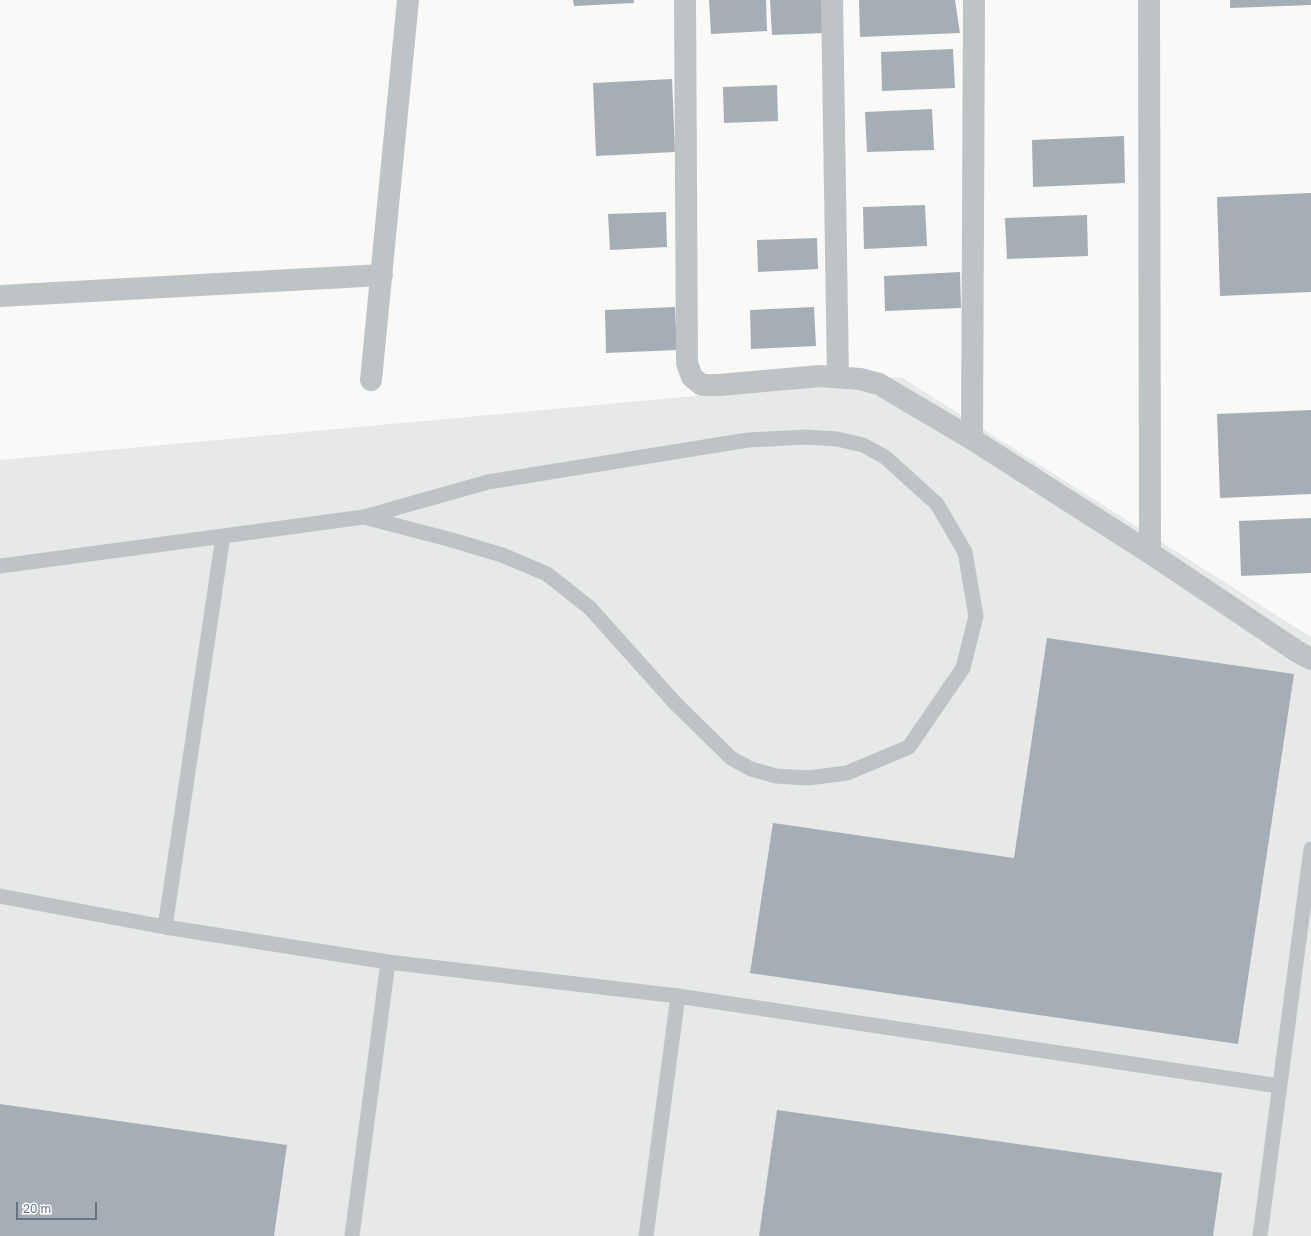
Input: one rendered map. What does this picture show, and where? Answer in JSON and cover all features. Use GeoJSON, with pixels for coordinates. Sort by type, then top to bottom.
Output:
{"type":"FeatureCollection","features":[{"type":"Feature","properties":{"kind":"street"},"geometry":{"type":"LineString","coordinates":[[371,380],[408,0]]}},
{"type":"Feature","properties":{"kind":"street"},"geometry":{"type":"LineString","coordinates":[[685,0],[687,363],[692,377],[702,384],[719,385],[820,376],[860,379],[878,384],[972,439],[1150,553],[1298,652],[1311,658]]}},
{"type":"Feature","properties":{"kind":"street"},"geometry":{"type":"LineString","coordinates":[[832,0],[838,378]]}},
{"type":"Feature","properties":{"kind":"street"},"geometry":{"type":"LineString","coordinates":[[972,439],[974,0]]}},
{"type":"Feature","properties":{"kind":"street"},"geometry":{"type":"LineString","coordinates":[[1149,0],[1150,553]]}},
{"type":"Feature","properties":{"kind":"street"},"geometry":{"type":"LineString","coordinates":[[0,296],[382,275]]}},
{"type":"Feature","properties":{"kind":"lane"},"geometry":{"type":"LineString","coordinates":[[0,566],[364,517],[496,480],[748,440],[808,437],[837,439],[863,445],[885,457],[937,504],[965,552],[976,616],[963,668],[909,747],[847,773],[808,778],[776,776],[752,769],[731,758],[675,703],[590,608],[546,574],[495,553],[364,517]]}},
{"type":"Feature","properties":{"kind":"lane"},"geometry":{"type":"LineString","coordinates":[[165,926],[223,536]]}},
{"type":"Feature","properties":{"kind":"lane"},"geometry":{"type":"LineString","coordinates":[[1260,1236],[1311,849]]}},
{"type":"Feature","properties":{"kind":"lane"},"geometry":{"type":"LineString","coordinates":[[0,896],[165,926],[388,962],[678,996],[1279,1086]]}},
{"type":"Feature","properties":{"kind":"lane"},"geometry":{"type":"LineString","coordinates":[[352,1236],[388,962]]}},
{"type":"Feature","properties":{"kind":"lane"},"geometry":{"type":"LineString","coordinates":[[646,1236],[678,996]]}},
{"type":"Feature","properties":{"kind":"shaded area"},"geometry":{"type":"Polygon","coordinates":[[[901,377],[1311,637],[1311,1236],[0,1236],[0,460],[901,377]]]}},
{"type":"Feature","properties":{"kind":"building"},"geometry":{"type":"Polygon","coordinates":[[[573,0],[634,0],[634,3],[574,6],[573,0]]]}},
{"type":"Feature","properties":{"kind":"building"},"geometry":{"type":"Polygon","coordinates":[[[709,0],[766,0],[767,31],[711,34],[709,0]]]}},
{"type":"Feature","properties":{"kind":"building"},"geometry":{"type":"Polygon","coordinates":[[[770,0],[826,0],[828,33],[772,35],[770,0]]]}},
{"type":"Feature","properties":{"kind":"building"},"geometry":{"type":"Polygon","coordinates":[[[859,0],[955,0],[960,33],[860,37],[859,0]]]}},
{"type":"Feature","properties":{"kind":"building"},"geometry":{"type":"Polygon","coordinates":[[[1230,0],[1311,0],[1311,5],[1230,8],[1230,0]]]}},
{"type":"Feature","properties":{"kind":"building"},"geometry":{"type":"Polygon","coordinates":[[[953,49],[955,88],[882,91],[881,52],[953,49]]]}},
{"type":"Feature","properties":{"kind":"building"},"geometry":{"type":"Polygon","coordinates":[[[672,79],[675,152],[596,156],[593,83],[672,79]]]}},
{"type":"Feature","properties":{"kind":"building"},"geometry":{"type":"Polygon","coordinates":[[[777,85],[778,121],[724,123],[723,87],[777,85]]]}},
{"type":"Feature","properties":{"kind":"building"},"geometry":{"type":"Polygon","coordinates":[[[932,109],[934,150],[867,152],[865,112],[932,109]]]}},
{"type":"Feature","properties":{"kind":"building"},"geometry":{"type":"Polygon","coordinates":[[[1124,136],[1125,183],[1033,187],[1032,140],[1124,136]]]}},
{"type":"Feature","properties":{"kind":"building"},"geometry":{"type":"Polygon","coordinates":[[[1311,193],[1311,292],[1220,296],[1217,197],[1311,193]]]}},
{"type":"Feature","properties":{"kind":"building"},"geometry":{"type":"Polygon","coordinates":[[[925,205],[927,246],[864,249],[863,207],[925,205]]]}},
{"type":"Feature","properties":{"kind":"building"},"geometry":{"type":"Polygon","coordinates":[[[666,212],[667,247],[610,250],[608,214],[666,212]]]}},
{"type":"Feature","properties":{"kind":"building"},"geometry":{"type":"Polygon","coordinates":[[[1087,215],[1088,256],[1007,259],[1005,218],[1087,215]]]}},
{"type":"Feature","properties":{"kind":"building"},"geometry":{"type":"Polygon","coordinates":[[[817,238],[818,269],[758,272],[757,240],[817,238]]]}},
{"type":"Feature","properties":{"kind":"building"},"geometry":{"type":"Polygon","coordinates":[[[960,272],[961,308],[885,311],[884,276],[960,272]]]}},
{"type":"Feature","properties":{"kind":"building"},"geometry":{"type":"Polygon","coordinates":[[[675,307],[677,350],[606,353],[605,310],[675,307]]]}},
{"type":"Feature","properties":{"kind":"building"},"geometry":{"type":"Polygon","coordinates":[[[814,307],[816,346],[751,349],[750,310],[814,307]]]}},
{"type":"Feature","properties":{"kind":"building"},"geometry":{"type":"Polygon","coordinates":[[[1311,410],[1311,494],[1220,498],[1217,414],[1311,410]]]}},
{"type":"Feature","properties":{"kind":"building"},"geometry":{"type":"Polygon","coordinates":[[[1311,518],[1311,573],[1241,576],[1239,521],[1311,518]]]}},
{"type":"Feature","properties":{"kind":"building"},"geometry":{"type":"Polygon","coordinates":[[[1047,638],[1294,674],[1238,1044],[750,973],[773,823],[1014,858],[1047,638]]]}},
{"type":"Feature","properties":{"kind":"building"},"geometry":{"type":"Polygon","coordinates":[[[0,1104],[287,1145],[274,1236],[0,1236],[0,1104]]]}},
{"type":"Feature","properties":{"kind":"building"},"geometry":{"type":"Polygon","coordinates":[[[777,1110],[1222,1173],[1213,1236],[759,1236],[777,1110]]]}}]}
